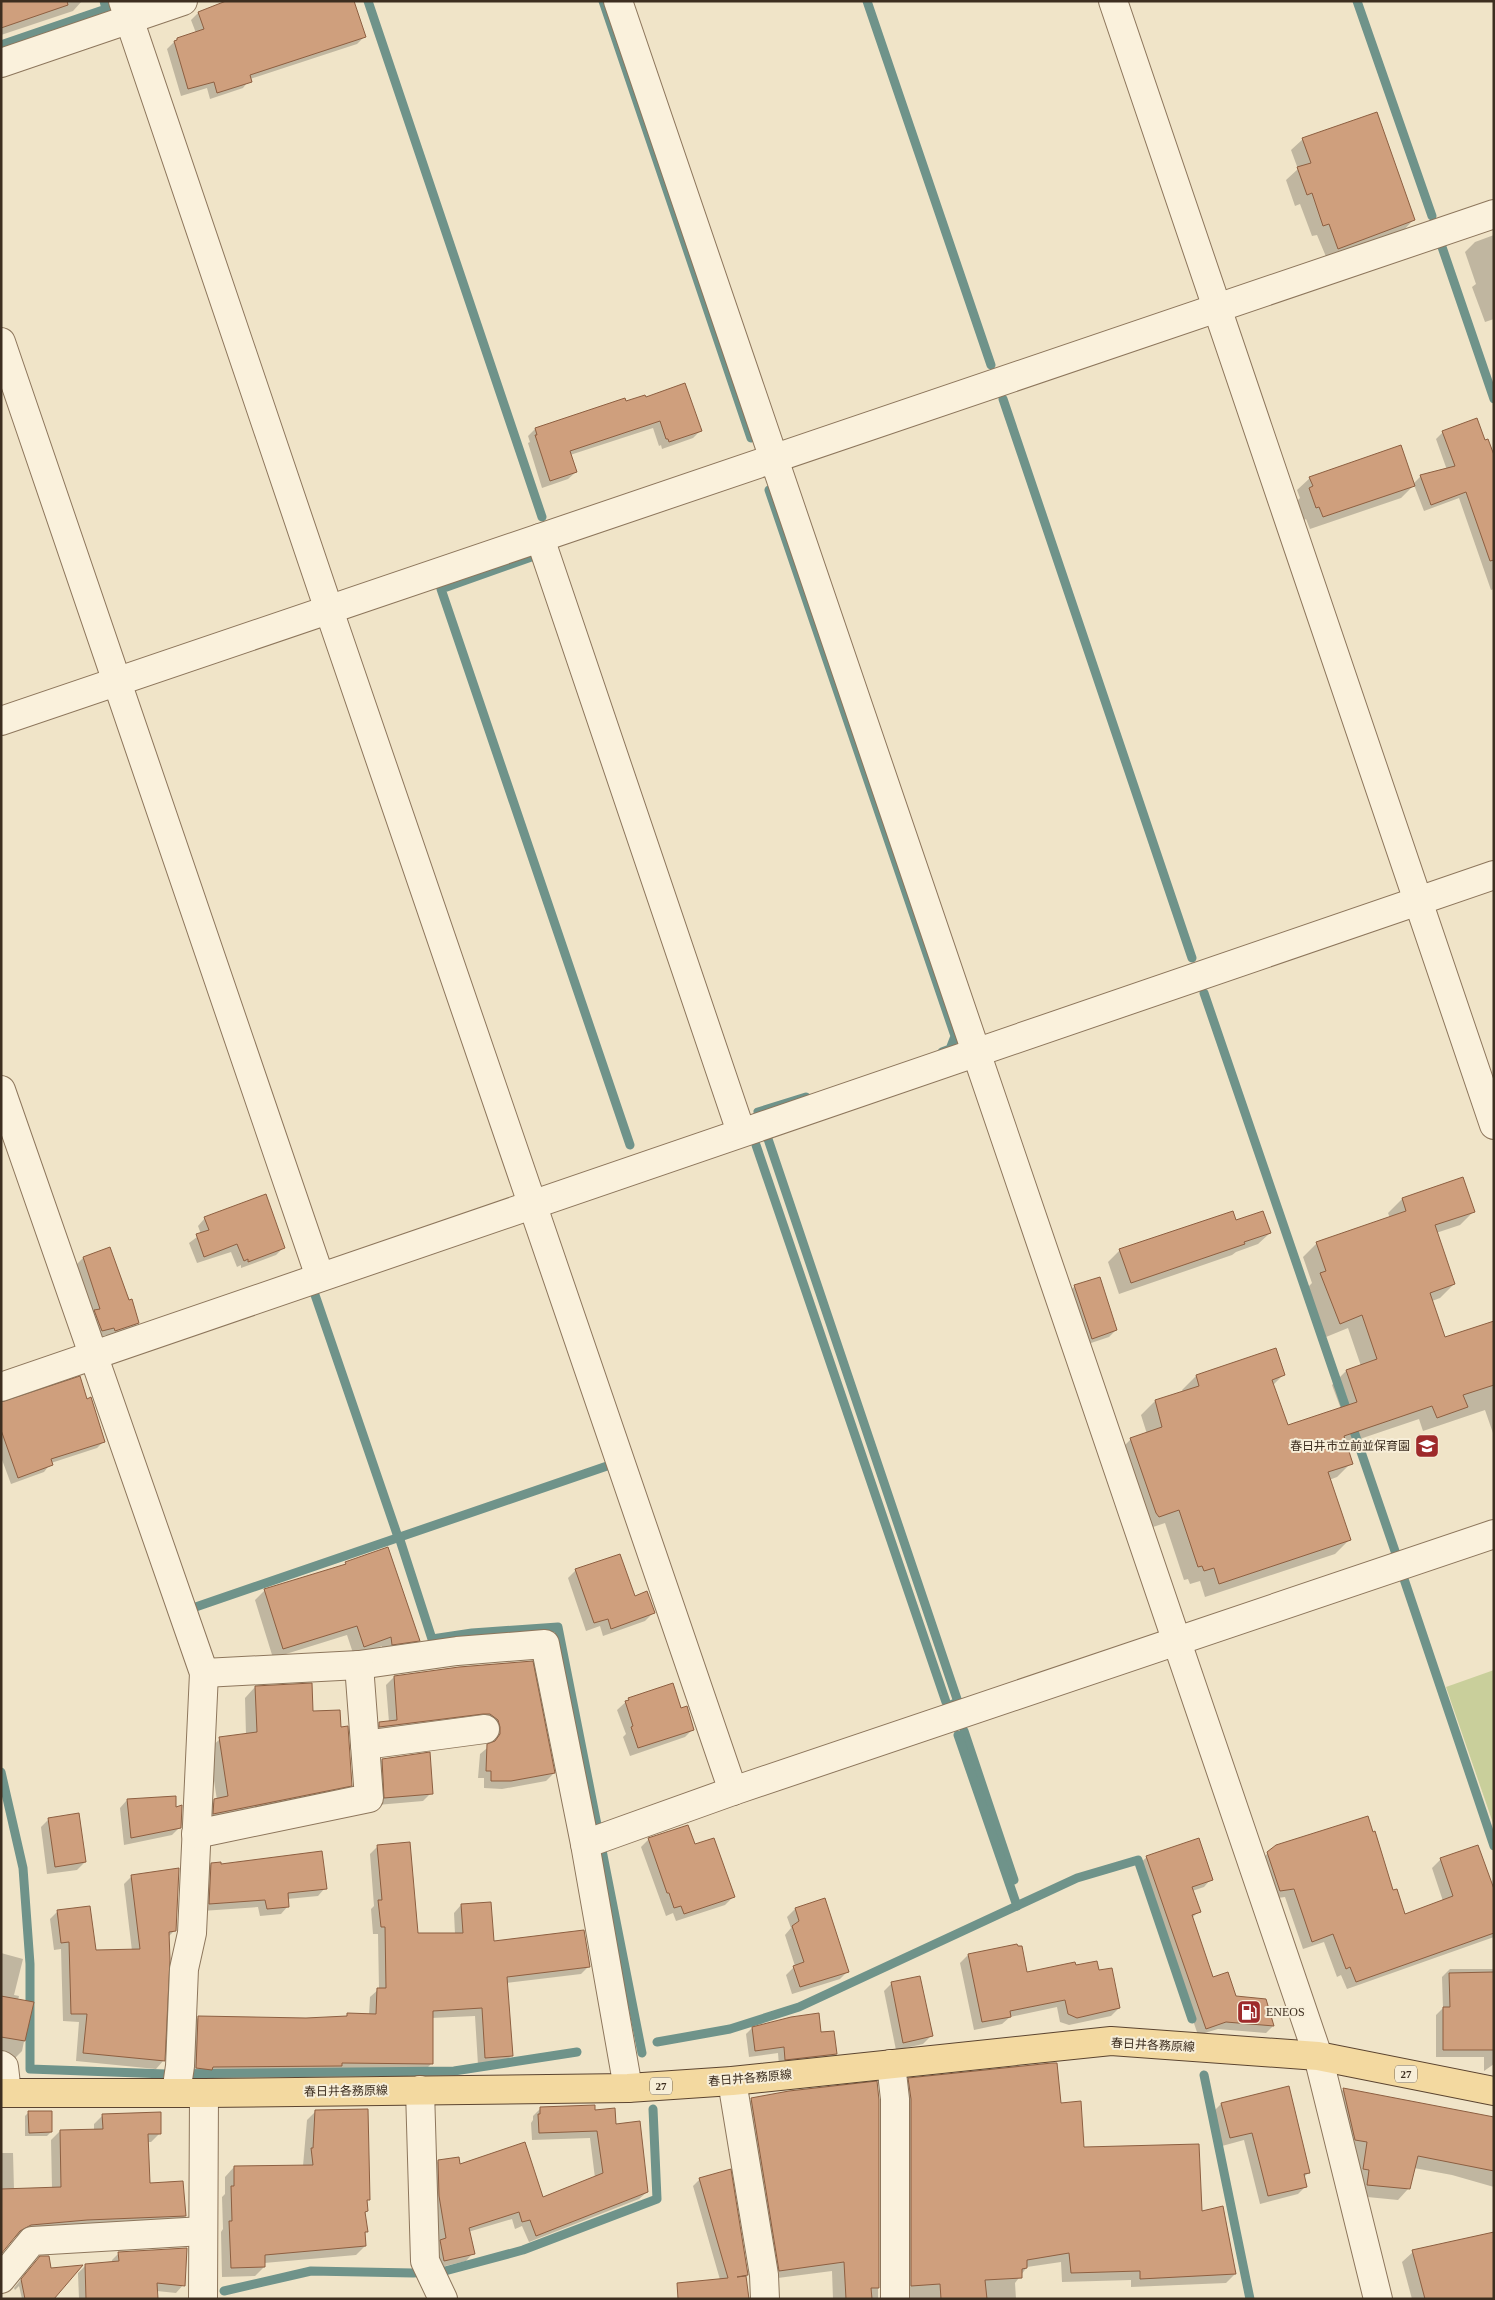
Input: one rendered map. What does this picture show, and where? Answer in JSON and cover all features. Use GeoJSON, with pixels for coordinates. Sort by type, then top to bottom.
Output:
{"type":"FeatureCollection","features":[{"type":"Feature","properties":{"kind":"main road","name":"春日井各務原線"},"geometry":{"type":"LineString","coordinates":[[4,2093],[204,2093],[628,2088],[732,2080],[1111,2041],[1318,2056],[1494,2092]]}},
{"type":"Feature","properties":{"kind":"street"},"geometry":{"type":"LineString","coordinates":[[1,63],[126,10],[183,1]]}},
{"type":"Feature","properties":{"kind":"street"},"geometry":{"type":"LineString","coordinates":[[618,1],[974,1052],[1318,2056],[1378,2299]]}},
{"type":"Feature","properties":{"kind":"street"},"geometry":{"type":"LineString","coordinates":[[1113,1],[1494,1125]]}},
{"type":"Feature","properties":{"kind":"street"},"geometry":{"type":"LineString","coordinates":[[126,10],[733,1791]]}},
{"type":"Feature","properties":{"kind":"street"},"geometry":{"type":"LineString","coordinates":[[1,721],[1494,214]]}},
{"type":"Feature","properties":{"kind":"street"},"geometry":{"type":"LineString","coordinates":[[1,342],[320,1277]]}},
{"type":"Feature","properties":{"kind":"street"},"geometry":{"type":"LineString","coordinates":[[540,538],[741,1132]]}},
{"type":"Feature","properties":{"kind":"street"},"geometry":{"type":"LineString","coordinates":[[1,1387],[1494,875]]}},
{"type":"Feature","properties":{"kind":"street"},"geometry":{"type":"LineString","coordinates":[[1,1090],[204,1673],[192,1934],[184,1969],[180,2066],[176,2093]]}},
{"type":"Feature","properties":{"kind":"street"},"geometry":{"type":"LineString","coordinates":[[585,1844],[733,1791],[1494,1534]]}},
{"type":"Feature","properties":{"kind":"street"},"geometry":{"type":"LineString","coordinates":[[204,1673],[359,1665],[457,1651],[545,1644],[585,1844],[628,2088]]}},
{"type":"Feature","properties":{"kind":"street"},"geometry":{"type":"LineString","coordinates":[[196,1834],[369,1798],[359,1665]]}},
{"type":"Feature","properties":{"kind":"street"},"geometry":{"type":"LineString","coordinates":[[365,1745],[485,1729]]}},
{"type":"Feature","properties":{"kind":"street"},"geometry":{"type":"LineString","coordinates":[[891,2064],[895,2099],[895,2299]]}},
{"type":"Feature","properties":{"kind":"street"},"geometry":{"type":"LineString","coordinates":[[1,2065],[4,2067],[4,2093]]}},
{"type":"Feature","properties":{"kind":"street"},"geometry":{"type":"LineString","coordinates":[[732,2080],[764,2275],[765,2299]]}},
{"type":"Feature","properties":{"kind":"street"},"geometry":{"type":"LineString","coordinates":[[420,2090],[425,2261],[443,2299]]}},
{"type":"Feature","properties":{"kind":"street"},"geometry":{"type":"LineString","coordinates":[[203,2299],[204,2093]]}},
{"type":"Feature","properties":{"kind":"street"},"geometry":{"type":"LineString","coordinates":[[1,2279],[32,2241],[203,2231]]}},
{"type":"Feature","properties":{"kind":"green space"},"geometry":{"type":"Polygon","coordinates":[[[1494,1670],[1494,1826],[1446,1687],[1494,1670]]]}},
{"type":"Feature","properties":{"kind":"building"},"geometry":{"type":"Polygon","coordinates":[[[1,1],[67,1],[68,5],[1,28],[1,1]]]}},
{"type":"Feature","properties":{"kind":"building"},"geometry":{"type":"Polygon","coordinates":[[[226,1],[354,1],[366,37],[250,75],[252,82],[217,93],[214,82],[188,89],[174,41],[177,38],[204,29],[198,12],[226,1]]]}},
{"type":"Feature","properties":{"kind":"building"},"geometry":{"type":"Polygon","coordinates":[[[1377,112],[1415,220],[1338,249],[1329,224],[1323,226],[1312,193],[1307,195],[1297,167],[1311,163],[1302,138],[1377,112]]]}},
{"type":"Feature","properties":{"kind":"building"},"geometry":{"type":"Polygon","coordinates":[[[685,383],[702,431],[669,442],[666,439],[660,421],[570,451],[577,472],[550,481],[535,435],[537,435],[535,428],[625,398],[626,401],[645,395],[646,397],[685,383]]]}},
{"type":"Feature","properties":{"kind":"building"},"geometry":{"type":"Polygon","coordinates":[[[1477,418],[1485,440],[1488,439],[1494,455],[1494,560],[1490,561],[1466,492],[1431,505],[1420,475],[1455,466],[1442,431],[1477,418]]]}},
{"type":"Feature","properties":{"kind":"building"},"geometry":{"type":"Polygon","coordinates":[[[1401,445],[1415,486],[1323,517],[1319,507],[1316,508],[1309,488],[1313,486],[1309,477],[1401,445]]]}},
{"type":"Feature","properties":{"kind":"building"},"geometry":{"type":"Polygon","coordinates":[[[1463,1177],[1475,1212],[1435,1225],[1455,1284],[1430,1293],[1445,1337],[1494,1321],[1494,1385],[1463,1395],[1468,1407],[1437,1418],[1432,1406],[1344,1436],[1353,1464],[1328,1472],[1351,1540],[1219,1584],[1214,1568],[1204,1571],[1202,1566],[1198,1567],[1179,1510],[1159,1517],[1156,1513],[1130,1438],[1162,1427],[1155,1400],[1199,1386],[1196,1375],[1276,1348],[1285,1375],[1272,1380],[1288,1425],[1357,1402],[1346,1370],[1377,1359],[1362,1315],[1340,1324],[1320,1273],[1326,1271],[1316,1242],[1406,1211],[1402,1198],[1463,1177]]]}},
{"type":"Feature","properties":{"kind":"building"},"geometry":{"type":"Polygon","coordinates":[[[266,1194],[285,1248],[248,1262],[248,1259],[244,1261],[237,1244],[204,1257],[196,1234],[209,1230],[204,1217],[266,1194]]]}},
{"type":"Feature","properties":{"kind":"building"},"geometry":{"type":"Polygon","coordinates":[[[1233,1211],[1236,1220],[1263,1211],[1271,1233],[1244,1242],[1245,1244],[1131,1283],[1119,1249],[1233,1211]]]}},
{"type":"Feature","properties":{"kind":"building"},"geometry":{"type":"Polygon","coordinates":[[[110,1247],[129,1300],[132,1299],[139,1323],[115,1331],[114,1328],[102,1331],[94,1310],[100,1309],[83,1257],[110,1247]]]}},
{"type":"Feature","properties":{"kind":"building"},"geometry":{"type":"Polygon","coordinates":[[[1100,1277],[1117,1330],[1092,1339],[1074,1285],[1100,1277]]]}},
{"type":"Feature","properties":{"kind":"building"},"geometry":{"type":"Polygon","coordinates":[[[80,1376],[87,1399],[91,1397],[105,1442],[51,1459],[53,1465],[18,1478],[1,1430],[1,1402],[80,1376]]]}},
{"type":"Feature","properties":{"kind":"building"},"geometry":{"type":"Polygon","coordinates":[[[388,1547],[420,1641],[392,1645],[391,1637],[364,1647],[357,1626],[283,1649],[264,1589],[346,1564],[345,1562],[388,1547]]]}},
{"type":"Feature","properties":{"kind":"building"},"geometry":{"type":"Polygon","coordinates":[[[620,1554],[635,1596],[647,1591],[655,1613],[611,1629],[608,1619],[594,1623],[575,1569],[620,1554]]]}},
{"type":"Feature","properties":{"kind":"building"},"geometry":{"type":"Polygon","coordinates":[[[533,1661],[555,1773],[511,1781],[491,1781],[491,1771],[486,1771],[487,1744],[495,1741],[500,1734],[500,1727],[498,1720],[490,1714],[379,1727],[379,1722],[397,1720],[394,1676],[459,1667],[533,1661]]]}},
{"type":"Feature","properties":{"kind":"building"},"geometry":{"type":"Polygon","coordinates":[[[312,1683],[313,1711],[340,1710],[341,1727],[348,1726],[352,1786],[213,1814],[214,1799],[228,1796],[219,1737],[257,1732],[255,1686],[312,1683]]]}},
{"type":"Feature","properties":{"kind":"building"},"geometry":{"type":"Polygon","coordinates":[[[673,1683],[681,1708],[687,1706],[694,1730],[638,1748],[625,1701],[629,1700],[628,1698],[673,1683]]]}},
{"type":"Feature","properties":{"kind":"building"},"geometry":{"type":"Polygon","coordinates":[[[430,1752],[433,1794],[384,1798],[382,1759],[430,1752]]]}},
{"type":"Feature","properties":{"kind":"building"},"geometry":{"type":"Polygon","coordinates":[[[176,1796],[176,1807],[182,1805],[181,1828],[131,1838],[127,1799],[176,1796]]]}},
{"type":"Feature","properties":{"kind":"building"},"geometry":{"type":"Polygon","coordinates":[[[79,1813],[86,1862],[55,1867],[48,1818],[79,1813]]]}},
{"type":"Feature","properties":{"kind":"building"},"geometry":{"type":"Polygon","coordinates":[[[1368,1816],[1373,1832],[1375,1831],[1393,1890],[1397,1889],[1405,1914],[1453,1896],[1440,1858],[1478,1845],[1494,1889],[1494,1933],[1356,1982],[1350,1967],[1346,1969],[1333,1934],[1312,1942],[1294,1889],[1280,1891],[1267,1852],[1276,1845],[1368,1816]]]}},
{"type":"Feature","properties":{"kind":"building"},"geometry":{"type":"Polygon","coordinates":[[[688,1825],[695,1844],[714,1838],[735,1897],[684,1914],[681,1906],[674,1908],[648,1838],[688,1825]]]}},
{"type":"Feature","properties":{"kind":"building"},"geometry":{"type":"Polygon","coordinates":[[[1199,1838],[1213,1880],[1192,1887],[1201,1912],[1192,1915],[1213,1977],[1228,1972],[1236,1996],[1266,1999],[1274,2026],[1226,2022],[1206,2029],[1146,1856],[1199,1838]]]}},
{"type":"Feature","properties":{"kind":"building"},"geometry":{"type":"Polygon","coordinates":[[[410,1842],[418,1933],[463,1933],[461,1904],[491,1902],[494,1941],[584,1930],[590,1967],[507,1977],[513,2056],[485,2058],[482,2008],[433,2011],[433,2064],[342,2063],[342,2066],[213,2067],[212,2070],[196,2068],[198,2016],[306,2018],[347,2016],[347,2013],[376,2014],[377,1988],[386,1988],[385,1927],[381,1927],[378,1900],[382,1900],[377,1845],[410,1842]]]}},
{"type":"Feature","properties":{"kind":"building"},"geometry":{"type":"Polygon","coordinates":[[[322,1851],[327,1889],[288,1893],[289,1907],[267,1909],[265,1900],[209,1904],[211,1863],[221,1862],[221,1864],[322,1851]]]}},
{"type":"Feature","properties":{"kind":"building"},"geometry":{"type":"Polygon","coordinates":[[[179,1868],[176,1931],[169,1932],[170,1960],[165,2061],[83,2053],[87,2014],[71,2014],[69,1942],[61,1943],[57,1910],[90,1906],[96,1950],[140,1949],[131,1875],[179,1868]]]}},
{"type":"Feature","properties":{"kind":"building"},"geometry":{"type":"Polygon","coordinates":[[[825,1898],[849,1972],[800,1987],[793,1966],[804,1962],[792,1926],[799,1921],[795,1908],[825,1898]]]}},
{"type":"Feature","properties":{"kind":"building"},"geometry":{"type":"Polygon","coordinates":[[[1017,1944],[1022,1946],[1027,1972],[1075,1962],[1076,1965],[1097,1961],[1099,1970],[1112,1968],[1120,2008],[1077,2018],[1068,2014],[1065,2000],[1010,2011],[1011,2017],[982,2022],[968,1954],[1017,1944]]]}},
{"type":"Feature","properties":{"kind":"building"},"geometry":{"type":"Polygon","coordinates":[[[1494,1972],[1494,2050],[1443,2050],[1443,2007],[1450,2007],[1449,1973],[1494,1972]]]}},
{"type":"Feature","properties":{"kind":"building"},"geometry":{"type":"Polygon","coordinates":[[[920,1976],[933,2036],[903,2043],[891,1982],[920,1976]]]}},
{"type":"Feature","properties":{"kind":"building"},"geometry":{"type":"Polygon","coordinates":[[[1,1996],[34,2002],[25,2041],[1,2037],[1,1996]]]}},
{"type":"Feature","properties":{"kind":"building"},"geometry":{"type":"Polygon","coordinates":[[[819,2013],[821,2032],[834,2031],[837,2054],[785,2060],[784,2047],[755,2051],[752,2027],[791,2017],[819,2013]]]}},
{"type":"Feature","properties":{"kind":"building"},"geometry":{"type":"Polygon","coordinates":[[[1057,2063],[1061,2103],[1081,2101],[1084,2147],[1199,2144],[1202,2211],[1223,2206],[1236,2274],[1140,2279],[1140,2271],[1071,2273],[1069,2253],[1027,2260],[1027,2268],[1022,2269],[1022,2278],[985,2280],[987,2299],[941,2299],[940,2284],[911,2286],[911,2099],[908,2078],[1057,2063]]]}},
{"type":"Feature","properties":{"kind":"building"},"geometry":{"type":"Polygon","coordinates":[[[877,2081],[879,2100],[879,2288],[871,2288],[872,2299],[846,2299],[844,2262],[779,2271],[751,2098],[789,2091],[877,2081]]]}},
{"type":"Feature","properties":{"kind":"building"},"geometry":{"type":"Polygon","coordinates":[[[1289,2086],[1310,2173],[1304,2174],[1307,2187],[1268,2196],[1252,2133],[1230,2138],[1221,2103],[1289,2086]]]}},
{"type":"Feature","properties":{"kind":"building"},"geometry":{"type":"Polygon","coordinates":[[[1343,2088],[1494,2117],[1494,2171],[1418,2156],[1410,2189],[1367,2185],[1369,2170],[1363,2169],[1367,2142],[1355,2140],[1343,2088]]]}},
{"type":"Feature","properties":{"kind":"building"},"geometry":{"type":"Polygon","coordinates":[[[595,2105],[595,2110],[615,2108],[616,2124],[640,2121],[648,2192],[536,2236],[530,2220],[522,2222],[519,2212],[469,2228],[475,2254],[444,2261],[440,2240],[446,2238],[439,2196],[438,2160],[459,2157],[460,2164],[525,2142],[543,2197],[603,2173],[597,2131],[539,2133],[538,2114],[540,2114],[540,2107],[595,2105]]]}},
{"type":"Feature","properties":{"kind":"building"},"geometry":{"type":"Polygon","coordinates":[[[368,2109],[370,2200],[367,2200],[368,2211],[365,2212],[368,2232],[365,2232],[366,2246],[265,2255],[265,2267],[231,2268],[229,2221],[232,2221],[231,2186],[234,2186],[234,2166],[313,2165],[311,2148],[313,2148],[315,2110],[368,2109]]]}},
{"type":"Feature","properties":{"kind":"building"},"geometry":{"type":"Polygon","coordinates":[[[28,2111],[52,2111],[52,2132],[29,2133],[28,2111]]]}},
{"type":"Feature","properties":{"kind":"building"},"geometry":{"type":"Polygon","coordinates":[[[161,2112],[161,2134],[148,2134],[150,2183],[183,2181],[186,2216],[87,2220],[31,2225],[20,2231],[1,2254],[1,2189],[61,2187],[60,2130],[103,2129],[102,2114],[161,2112]]]}},
{"type":"Feature","properties":{"kind":"building"},"geometry":{"type":"Polygon","coordinates":[[[731,2169],[748,2275],[737,2277],[746,2276],[749,2299],[678,2299],[677,2283],[728,2278],[699,2178],[731,2169]]]}},
{"type":"Feature","properties":{"kind":"building"},"geometry":{"type":"Polygon","coordinates":[[[1494,2232],[1494,2299],[1425,2299],[1412,2250],[1494,2232]]]}},
{"type":"Feature","properties":{"kind":"building"},"geometry":{"type":"Polygon","coordinates":[[[187,2248],[185,2286],[157,2283],[158,2299],[86,2299],[85,2264],[119,2261],[118,2252],[187,2248]]]}},
{"type":"Feature","properties":{"kind":"building"},"geometry":{"type":"Polygon","coordinates":[[[40,2256],[49,2256],[51,2268],[83,2265],[54,2299],[25,2299],[21,2279],[40,2256]]]}},
{"type":"Feature","properties":{"kind":"waterway"},"geometry":{"type":"LineString","coordinates":[[1,45],[106,9],[104,1]]}},
{"type":"Feature","properties":{"kind":"waterway"},"geometry":{"type":"LineString","coordinates":[[368,1],[542,517]]}},
{"type":"Feature","properties":{"kind":"waterway"},"geometry":{"type":"LineString","coordinates":[[603,1],[751,438]]}},
{"type":"Feature","properties":{"kind":"waterway"},"geometry":{"type":"LineString","coordinates":[[867,1],[991,365]]}},
{"type":"Feature","properties":{"kind":"waterway"},"geometry":{"type":"LineString","coordinates":[[1357,1],[1432,216]]}},
{"type":"Feature","properties":{"kind":"waterway"},"geometry":{"type":"LineString","coordinates":[[1442,247],[1494,399]]}},
{"type":"Feature","properties":{"kind":"waterway"},"geometry":{"type":"LineString","coordinates":[[1003,399],[1192,958]]}},
{"type":"Feature","properties":{"kind":"waterway"},"geometry":{"type":"LineString","coordinates":[[769,490],[955,1036],[950,1049],[942,1052]]}},
{"type":"Feature","properties":{"kind":"waterway"},"geometry":{"type":"LineString","coordinates":[[537,555],[441,589],[630,1145]]}},
{"type":"Feature","properties":{"kind":"waterway"},"geometry":{"type":"LineString","coordinates":[[1204,993],[1396,1554]]}},
{"type":"Feature","properties":{"kind":"waterway"},"geometry":{"type":"LineString","coordinates":[[759,1116],[758,1112],[806,1097]]}},
{"type":"Feature","properties":{"kind":"waterway"},"geometry":{"type":"LineString","coordinates":[[768,1139],[958,1702],[951,1705]]}},
{"type":"Feature","properties":{"kind":"waterway"},"geometry":{"type":"LineString","coordinates":[[756,1145],[946,1702]]}},
{"type":"Feature","properties":{"kind":"waterway"},"geometry":{"type":"LineString","coordinates":[[314,1292],[397,1534]]}},
{"type":"Feature","properties":{"kind":"waterway"},"geometry":{"type":"LineString","coordinates":[[184,1611],[610,1465]]}},
{"type":"Feature","properties":{"kind":"waterway"},"geometry":{"type":"LineString","coordinates":[[400,1540],[432,1639],[472,1633],[558,1627],[642,2053]]}},
{"type":"Feature","properties":{"kind":"waterway"},"geometry":{"type":"LineString","coordinates":[[1404,1579],[1494,1846]]}},
{"type":"Feature","properties":{"kind":"waterway"},"geometry":{"type":"LineString","coordinates":[[964,1731],[1014,1880]]}},
{"type":"Feature","properties":{"kind":"waterway"},"geometry":{"type":"LineString","coordinates":[[958,1735],[1017,1906]]}},
{"type":"Feature","properties":{"kind":"waterway"},"geometry":{"type":"LineString","coordinates":[[1,1772],[23,1868],[30,1964],[30,2069],[166,2074],[454,2071],[577,2052]]}},
{"type":"Feature","properties":{"kind":"waterway"},"geometry":{"type":"LineString","coordinates":[[657,2042],[730,2029],[799,2007],[1077,1878],[1138,1860],[1192,2019]]}},
{"type":"Feature","properties":{"kind":"waterway"},"geometry":{"type":"LineString","coordinates":[[1204,2075],[1250,2299]]}},
{"type":"Feature","properties":{"kind":"waterway"},"geometry":{"type":"LineString","coordinates":[[224,2291],[311,2271],[413,2273],[445,2271],[523,2250],[657,2199],[653,2109]]}},
{"type":"Feature","properties":{"kind":"place","name":"春日井市立前並保育園"},"geometry":{"type":"Point","coordinates":[1427,1446]}},
{"type":"Feature","properties":{"kind":"place","name":"ENEOS"},"geometry":{"type":"Point","coordinates":[1249,2012]}}]}
